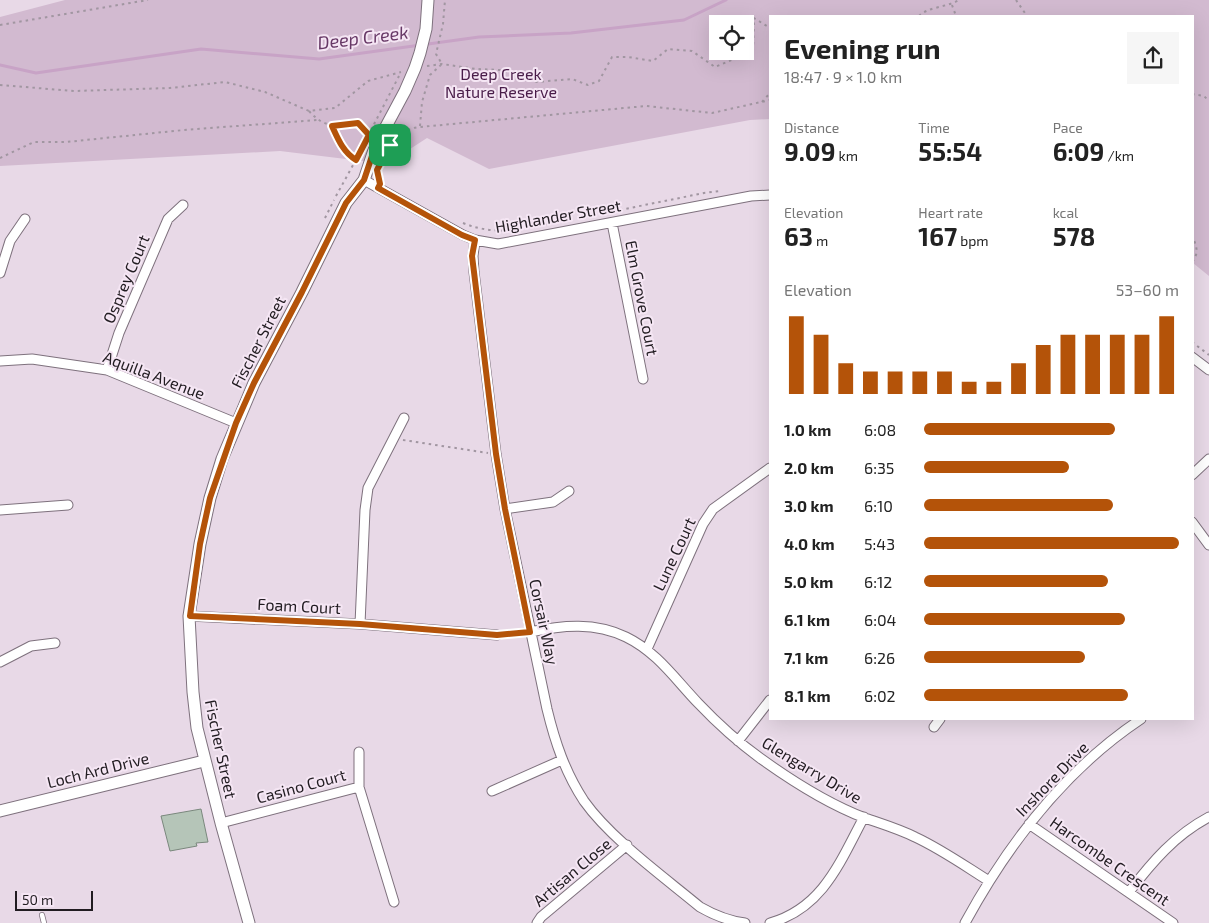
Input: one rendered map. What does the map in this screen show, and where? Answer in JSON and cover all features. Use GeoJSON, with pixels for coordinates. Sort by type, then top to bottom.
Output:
{"type":"FeatureCollection","features":[{"type":"Feature","properties":{"kind":"street","name":"Fischer Street"},"geometry":{"type":"LineString","coordinates":[[249,923],[204,761],[196,719],[190,616],[200,544],[210,498],[236,423],[254,383],[346,203],[364,180],[373,152],[374,137],[405,91],[424,38],[428,0]]}},
{"type":"Feature","properties":{"kind":"street","name":"Highlander Street"},"geometry":{"type":"LineString","coordinates":[[364,180],[462,235],[475,240],[498,244],[751,196],[769,195]]}},
{"type":"Feature","properties":{"kind":"street","name":"Osprey Court"},"geometry":{"type":"LineString","coordinates":[[107,370],[119,333],[168,219],[184,205]]}},
{"type":"Feature","properties":{"kind":"street"},"geometry":{"type":"LineString","coordinates":[[0,273],[10,240],[25,219]]}},
{"type":"Feature","properties":{"kind":"street","name":"Elm Grove Court"},"geometry":{"type":"LineString","coordinates":[[612,223],[643,378]]}},
{"type":"Feature","properties":{"kind":"street","name":"Corsair Way"},"geometry":{"type":"LineString","coordinates":[[475,240],[472,256],[496,454],[505,509],[554,739],[562,760],[585,802],[627,846],[712,914],[724,919],[744,923]]}},
{"type":"Feature","properties":{"kind":"street"},"geometry":{"type":"LineString","coordinates":[[1194,358],[1209,370]]}},
{"type":"Feature","properties":{"kind":"street","name":"Aquilla Avenue"},"geometry":{"type":"LineString","coordinates":[[0,361],[32,360],[107,370],[236,423]]}},
{"type":"Feature","properties":{"kind":"street"},"geometry":{"type":"LineString","coordinates":[[360,624],[368,488],[404,418]]}},
{"type":"Feature","properties":{"kind":"street"},"geometry":{"type":"LineString","coordinates":[[1194,473],[1209,459]]}},
{"type":"Feature","properties":{"kind":"street","name":"Lune Court"},"geometry":{"type":"LineString","coordinates":[[647,649],[703,524],[713,509],[769,469]]}},
{"type":"Feature","properties":{"kind":"street"},"geometry":{"type":"LineString","coordinates":[[505,509],[553,502],[569,491]]}},
{"type":"Feature","properties":{"kind":"street"},"geometry":{"type":"LineString","coordinates":[[0,510],[68,505]]}},
{"type":"Feature","properties":{"kind":"street"},"geometry":{"type":"LineString","coordinates":[[1194,525],[1209,545]]}},
{"type":"Feature","properties":{"kind":"street","name":"Foam Court"},"geometry":{"type":"LineString","coordinates":[[190,616],[360,624],[497,635]]}},
{"type":"Feature","properties":{"kind":"street","name":"Glengarry Drive"},"geometry":{"type":"LineString","coordinates":[[530,632],[580,625],[624,636],[647,649],[698,704],[738,740],[778,770],[812,791],[864,818],[897,829],[921,840],[989,881]]}},
{"type":"Feature","properties":{"kind":"street"},"geometry":{"type":"LineString","coordinates":[[0,662],[31,646],[55,643]]}},
{"type":"Feature","properties":{"kind":"street"},"geometry":{"type":"LineString","coordinates":[[738,740],[769,701]]}},
{"type":"Feature","properties":{"kind":"street"},"geometry":{"type":"LineString","coordinates":[[934,727],[939,720]]}},
{"type":"Feature","properties":{"kind":"street","name":"Inshore Drive"},"geometry":{"type":"LineString","coordinates":[[965,923],[989,881],[1046,803],[1122,732],[1140,720]]}},
{"type":"Feature","properties":{"kind":"street","name":"Casino Court"},"geometry":{"type":"LineString","coordinates":[[359,752],[359,787],[394,902]]}},
{"type":"Feature","properties":{"kind":"street"},"geometry":{"type":"LineString","coordinates":[[492,791],[562,760]]}},
{"type":"Feature","properties":{"kind":"street","name":"Loch Ard Drive"},"geometry":{"type":"LineString","coordinates":[[0,811],[204,761]]}},
{"type":"Feature","properties":{"kind":"street","name":"Casino Court"},"geometry":{"type":"LineString","coordinates":[[221,823],[359,787]]}},
{"type":"Feature","properties":{"kind":"street"},"geometry":{"type":"LineString","coordinates":[[1129,892],[1148,867],[1167,847],[1193,826],[1209,817]]}},
{"type":"Feature","properties":{"kind":"street"},"geometry":{"type":"LineString","coordinates":[[770,923],[794,914],[817,896],[837,868],[864,818]]}},
{"type":"Feature","properties":{"kind":"street","name":"Harcombe Crescent"},"geometry":{"type":"LineString","coordinates":[[1029,824],[1173,923]]}},
{"type":"Feature","properties":{"kind":"street","name":"Artisan Close"},"geometry":{"type":"LineString","coordinates":[[537,923],[541,917],[627,846]]}},
{"type":"Feature","properties":{"kind":"lane"},"geometry":{"type":"LineString","coordinates":[[42,915],[44,923]]}},
{"type":"Feature","properties":{"kind":"path"},"geometry":{"type":"LineString","coordinates":[[0,25],[148,0]]}},
{"type":"Feature","properties":{"kind":"path"},"geometry":{"type":"LineString","coordinates":[[420,126],[422,102],[430,75],[442,64],[436,54],[443,24],[445,0]]}},
{"type":"Feature","properties":{"kind":"path"},"geometry":{"type":"LineString","coordinates":[[921,15],[923,12],[952,5],[959,0]]}},
{"type":"Feature","properties":{"kind":"path"},"geometry":{"type":"LineString","coordinates":[[1016,0],[1026,15]]}},
{"type":"Feature","properties":{"kind":"path"},"geometry":{"type":"LineString","coordinates":[[952,5],[956,15]]}},
{"type":"Feature","properties":{"kind":"path"},"geometry":{"type":"LineString","coordinates":[[374,137],[401,72]]}},
{"type":"Feature","properties":{"kind":"path"},"geometry":{"type":"LineString","coordinates":[[762,102],[769,94]]}},
{"type":"Feature","properties":{"kind":"path"},"geometry":{"type":"LineString","coordinates":[[1194,94],[1204,96],[1209,101]]}},
{"type":"Feature","properties":{"kind":"path"},"geometry":{"type":"LineString","coordinates":[[383,158],[396,135],[420,126],[646,106],[712,113],[769,100]]}},
{"type":"Feature","properties":{"kind":"path"},"geometry":{"type":"LineString","coordinates":[[309,112],[316,120]]}},
{"type":"Feature","properties":{"kind":"path"},"geometry":{"type":"LineString","coordinates":[[0,158],[34,142],[66,142],[184,130],[316,120],[332,126],[358,123],[374,137],[390,145]]}},
{"type":"Feature","properties":{"kind":"path"},"geometry":{"type":"LineString","coordinates":[[332,126],[338,140],[348,155],[356,160]]}},
{"type":"Feature","properties":{"kind":"path"},"geometry":{"type":"LineString","coordinates":[[324,218],[365,142]]}},
{"type":"Feature","properties":{"kind":"path"},"geometry":{"type":"LineString","coordinates":[[616,211],[704,193],[723,191]]}},
{"type":"Feature","properties":{"kind":"path"},"geometry":{"type":"LineString","coordinates":[[457,220],[482,230],[503,232],[569,220]]}},
{"type":"Feature","properties":{"kind":"path"},"geometry":{"type":"LineString","coordinates":[[1194,241],[1198,252],[1194,260]]}},
{"type":"Feature","properties":{"kind":"path"},"geometry":{"type":"LineString","coordinates":[[1194,344],[1209,355]]}},
{"type":"Feature","properties":{"kind":"path"},"geometry":{"type":"LineString","coordinates":[[394,439],[496,454]]}},
{"type":"Feature","properties":{"kind":"path"},"geometry":{"type":"LineString","coordinates":[[497,635],[530,632]]}},
{"type":"Feature","properties":{"kind":"green space","name":"Deep Creek Nature Reserve"},"geometry":{"type":"Polygon","coordinates":[[[65,0],[1209,0],[1209,276],[1194,264],[1194,15],[769,15],[769,119],[750,120],[489,169],[427,138],[387,164],[280,151],[0,166],[0,17],[65,0]]]}},
{"type":"Feature","properties":{"kind":"building"},"geometry":{"type":"Polygon","coordinates":[[[201,809],[208,842],[196,843],[197,846],[170,851],[161,816],[201,809]]]}},
{"type":"Feature","properties":{"kind":"waterway","name":"Deep Creek"},"geometry":{"type":"LineString","coordinates":[[0,65],[36,73],[201,49],[319,59],[479,37],[571,33],[684,20],[726,0]]}},
{"type":"Feature","properties":{"kind":"route"},"geometry":{"type":"LineString","coordinates":[[390,145],[369,135],[358,123],[332,126],[338,140],[348,155],[356,160],[369,135],[379,140],[364,180],[359,189],[351,195],[346,203],[254,383],[236,423],[210,498],[200,544],[190,616],[360,624],[497,635],[530,632],[496,454],[472,256],[475,240],[462,235],[378,188],[380,184],[377,170],[390,145]]}}]}
